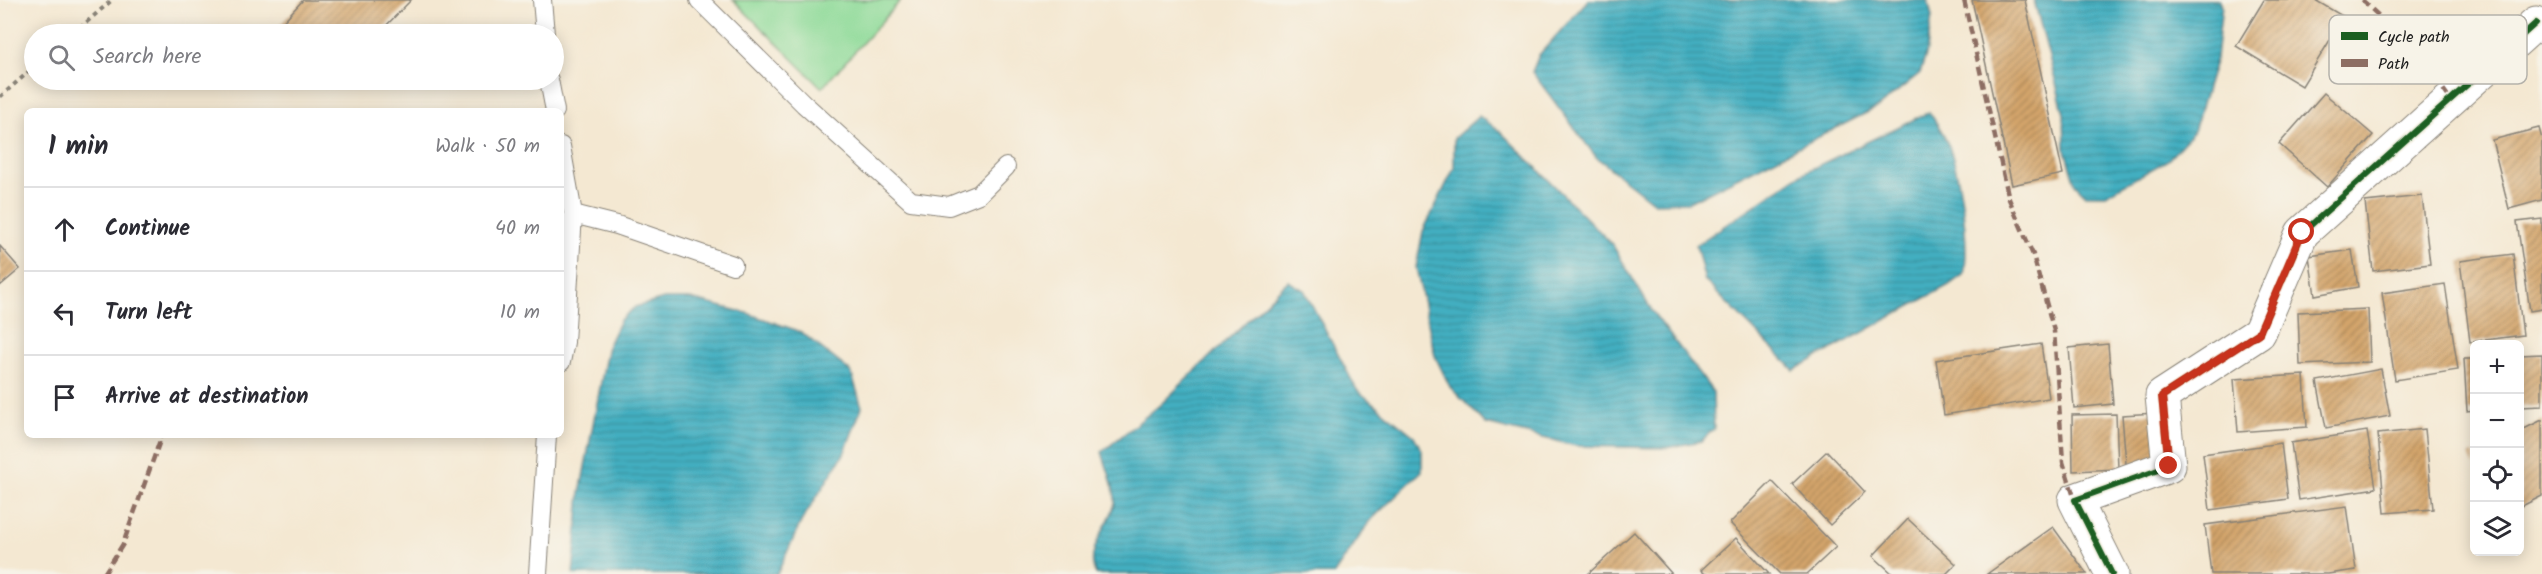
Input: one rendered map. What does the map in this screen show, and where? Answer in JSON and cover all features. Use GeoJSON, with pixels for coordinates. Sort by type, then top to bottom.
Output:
{"type":"FeatureCollection","features":[{"type":"Feature","properties":{"kind":"street"},"geometry":{"type":"LineString","coordinates":[[2527,41],[2540,30]]}},
{"type":"Feature","properties":{"kind":"street"},"geometry":{"type":"LineString","coordinates":[[2112,574],[2075,500],[2169,466],[2162,396],[2259,333],[2302,232],[2476,84]]}},
{"type":"Feature","properties":{"kind":"lane"},"geometry":{"type":"LineString","coordinates":[[542,0],[544,24]]}},
{"type":"Feature","properties":{"kind":"lane"},"geometry":{"type":"LineString","coordinates":[[699,0],[804,104],[911,201],[949,206],[979,194],[1006,167]]}},
{"type":"Feature","properties":{"kind":"lane"},"geometry":{"type":"LineString","coordinates":[[551,90],[554,108]]}},
{"type":"Feature","properties":{"kind":"lane"},"geometry":{"type":"LineString","coordinates":[[564,163],[573,214],[564,341]]}},
{"type":"Feature","properties":{"kind":"lane"},"geometry":{"type":"LineString","coordinates":[[573,214],[617,225],[733,265]]}},
{"type":"Feature","properties":{"kind":"lane"},"geometry":{"type":"LineString","coordinates":[[538,574],[547,438]]}},
{"type":"Feature","properties":{"kind":"path"},"geometry":{"type":"LineString","coordinates":[[84,24],[112,0]]}},
{"type":"Feature","properties":{"kind":"path"},"geometry":{"type":"LineString","coordinates":[[0,97],[24,76]]}},
{"type":"Feature","properties":{"kind":"green space"},"geometry":{"type":"Polygon","coordinates":[[[733,0],[901,0],[822,88],[733,0]]]}},
{"type":"Feature","properties":{"kind":"water"},"geometry":{"type":"Polygon","coordinates":[[[1588,0],[1928,0],[1932,17],[1926,55],[1920,73],[1878,107],[1689,202],[1654,203],[1596,157],[1532,72],[1539,55],[1588,0]]]}},
{"type":"Feature","properties":{"kind":"water"},"geometry":{"type":"Polygon","coordinates":[[[2034,0],[2220,0],[2222,5],[2216,58],[2194,131],[2168,160],[2106,195],[2086,195],[2075,184],[2065,150],[2064,114],[2034,0]]]}},
{"type":"Feature","properties":{"kind":"water"},"geometry":{"type":"Polygon","coordinates":[[[1929,112],[1944,136],[1956,169],[1965,226],[1964,274],[1949,285],[1794,370],[1705,281],[1696,245],[1801,174],[1929,112]]]}},
{"type":"Feature","properties":{"kind":"water"},"geometry":{"type":"Polygon","coordinates":[[[1479,116],[1500,131],[1612,244],[1652,311],[1713,392],[1714,429],[1701,441],[1666,448],[1576,446],[1486,424],[1450,387],[1435,356],[1416,267],[1423,231],[1454,168],[1454,138],[1479,116]]]}},
{"type":"Feature","properties":{"kind":"water"},"geometry":{"type":"Polygon","coordinates":[[[1288,281],[1304,290],[1357,390],[1414,436],[1422,451],[1422,471],[1370,521],[1334,574],[1096,574],[1093,565],[1095,547],[1115,503],[1113,485],[1102,452],[1161,404],[1288,281]]]}},
{"type":"Feature","properties":{"kind":"water"},"geometry":{"type":"Polygon","coordinates":[[[664,299],[690,299],[747,313],[801,332],[851,372],[862,407],[844,454],[802,520],[777,574],[573,574],[580,493],[608,345],[620,320],[635,307],[664,299]]]}},
{"type":"Feature","properties":{"kind":"building"},"geometry":{"type":"Polygon","coordinates":[[[303,0],[411,0],[388,24],[281,24],[303,0]]]}},
{"type":"Feature","properties":{"kind":"building"},"geometry":{"type":"Polygon","coordinates":[[[1972,0],[2025,0],[2063,174],[2012,185],[1972,0]]]}},
{"type":"Feature","properties":{"kind":"building"},"geometry":{"type":"Polygon","coordinates":[[[2264,0],[2315,0],[2341,15],[2329,15],[2329,42],[2302,86],[2236,46],[2264,0]]]}},
{"type":"Feature","properties":{"kind":"building"},"geometry":{"type":"Polygon","coordinates":[[[2324,93],[2373,135],[2327,187],[2279,144],[2324,93]]]}},
{"type":"Feature","properties":{"kind":"building"},"geometry":{"type":"Polygon","coordinates":[[[2539,128],[2542,139],[2542,200],[2509,209],[2492,140],[2539,128]]]}},
{"type":"Feature","properties":{"kind":"building"},"geometry":{"type":"Polygon","coordinates":[[[2422,196],[2430,264],[2373,271],[2365,202],[2422,196]]]}},
{"type":"Feature","properties":{"kind":"building"},"geometry":{"type":"Polygon","coordinates":[[[2542,219],[2542,309],[2530,311],[2517,222],[2542,219]]]}},
{"type":"Feature","properties":{"kind":"building"},"geometry":{"type":"Polygon","coordinates":[[[0,246],[20,269],[0,286],[0,246]]]}},
{"type":"Feature","properties":{"kind":"building"},"geometry":{"type":"Polygon","coordinates":[[[2352,250],[2358,287],[2315,295],[2309,256],[2352,250]]]}},
{"type":"Feature","properties":{"kind":"building"},"geometry":{"type":"Polygon","coordinates":[[[2513,254],[2523,335],[2470,340],[2470,342],[2460,261],[2513,254]]]}},
{"type":"Feature","properties":{"kind":"building"},"geometry":{"type":"Polygon","coordinates":[[[2445,284],[2458,370],[2395,380],[2382,293],[2445,284]]]}},
{"type":"Feature","properties":{"kind":"building"},"geometry":{"type":"Polygon","coordinates":[[[2368,309],[2370,362],[2300,365],[2298,312],[2368,309]]]}},
{"type":"Feature","properties":{"kind":"building"},"geometry":{"type":"Polygon","coordinates":[[[2041,344],[2049,398],[1944,415],[1936,360],[2041,344]]]}},
{"type":"Feature","properties":{"kind":"building"},"geometry":{"type":"Polygon","coordinates":[[[2108,344],[2113,404],[2074,408],[2069,348],[2108,344]]]}},
{"type":"Feature","properties":{"kind":"building"},"geometry":{"type":"Polygon","coordinates":[[[2542,354],[2542,406],[2524,407],[2524,355],[2542,354]]]}},
{"type":"Feature","properties":{"kind":"building"},"geometry":{"type":"Polygon","coordinates":[[[2464,359],[2470,359],[2470,411],[2467,411],[2464,359]]]}},
{"type":"Feature","properties":{"kind":"building"},"geometry":{"type":"Polygon","coordinates":[[[2381,369],[2390,416],[2326,428],[2317,381],[2381,369]]]}},
{"type":"Feature","properties":{"kind":"building"},"geometry":{"type":"Polygon","coordinates":[[[2304,375],[2307,427],[2238,432],[2234,379],[2304,375]]]}},
{"type":"Feature","properties":{"kind":"building"},"geometry":{"type":"Polygon","coordinates":[[[2156,413],[2160,462],[2126,464],[2122,415],[2156,413]]]}},
{"type":"Feature","properties":{"kind":"building"},"geometry":{"type":"Polygon","coordinates":[[[2116,414],[2118,469],[2073,471],[2072,415],[2116,414]]]}},
{"type":"Feature","properties":{"kind":"building"},"geometry":{"type":"Polygon","coordinates":[[[2542,420],[2542,496],[2524,505],[2524,448],[2524,429],[2542,420]]]}},
{"type":"Feature","properties":{"kind":"building"},"geometry":{"type":"Polygon","coordinates":[[[2425,429],[2433,509],[2385,513],[2378,434],[2425,429]]]}},
{"type":"Feature","properties":{"kind":"building"},"geometry":{"type":"Polygon","coordinates":[[[2367,431],[2376,488],[2299,500],[2291,443],[2367,431]]]}},
{"type":"Feature","properties":{"kind":"building"},"geometry":{"type":"Polygon","coordinates":[[[2281,443],[2288,499],[2210,510],[2203,454],[2281,443]]]}},
{"type":"Feature","properties":{"kind":"building"},"geometry":{"type":"Polygon","coordinates":[[[1827,451],[1865,492],[1830,525],[1792,484],[1827,451]]]}},
{"type":"Feature","properties":{"kind":"building"},"geometry":{"type":"Polygon","coordinates":[[[1772,481],[1836,547],[1807,574],[1780,574],[1730,523],[1772,481]]]}},
{"type":"Feature","properties":{"kind":"building"},"geometry":{"type":"Polygon","coordinates":[[[2347,506],[2356,570],[2328,574],[2211,574],[2205,525],[2347,506]]]}},
{"type":"Feature","properties":{"kind":"building"},"geometry":{"type":"Polygon","coordinates":[[[1908,519],[1956,564],[1946,574],[1893,574],[1873,556],[1908,519]]]}},
{"type":"Feature","properties":{"kind":"building"},"geometry":{"type":"Polygon","coordinates":[[[2053,527],[2087,574],[1987,574],[2053,527]]]}},
{"type":"Feature","properties":{"kind":"building"},"geometry":{"type":"Polygon","coordinates":[[[1634,532],[1672,574],[1588,574],[1634,532]]]}},
{"type":"Feature","properties":{"kind":"building"},"geometry":{"type":"Polygon","coordinates":[[[1736,538],[1769,574],[1705,574],[1701,570],[1736,538]]]}},
{"type":"Feature","properties":{"kind":"marked path"},"geometry":{"type":"LineString","coordinates":[[1964,0],[2009,199],[2033,255],[2054,331],[2063,462],[2075,500]]}},
{"type":"Feature","properties":{"kind":"marked path"},"geometry":{"type":"LineString","coordinates":[[2362,0],[2378,15]]}},
{"type":"Feature","properties":{"kind":"marked path"},"geometry":{"type":"LineString","coordinates":[[2440,84],[2450,99]]}},
{"type":"Feature","properties":{"kind":"marked path"},"geometry":{"type":"LineString","coordinates":[[104,574],[123,544],[161,438]]}},
{"type":"Feature","properties":{"kind":"cycle path"},"geometry":{"type":"LineString","coordinates":[[2527,31],[2536,23]]}},
{"type":"Feature","properties":{"kind":"cycle path"},"geometry":{"type":"LineString","coordinates":[[2112,574],[2075,500],[2169,466],[2162,396],[2259,333],[2302,233],[2468,84]]}},
{"type":"Feature","properties":{"kind":"route"},"geometry":{"type":"LineString","coordinates":[[2169,466],[2162,396],[2259,333],[2302,232]]}}]}
